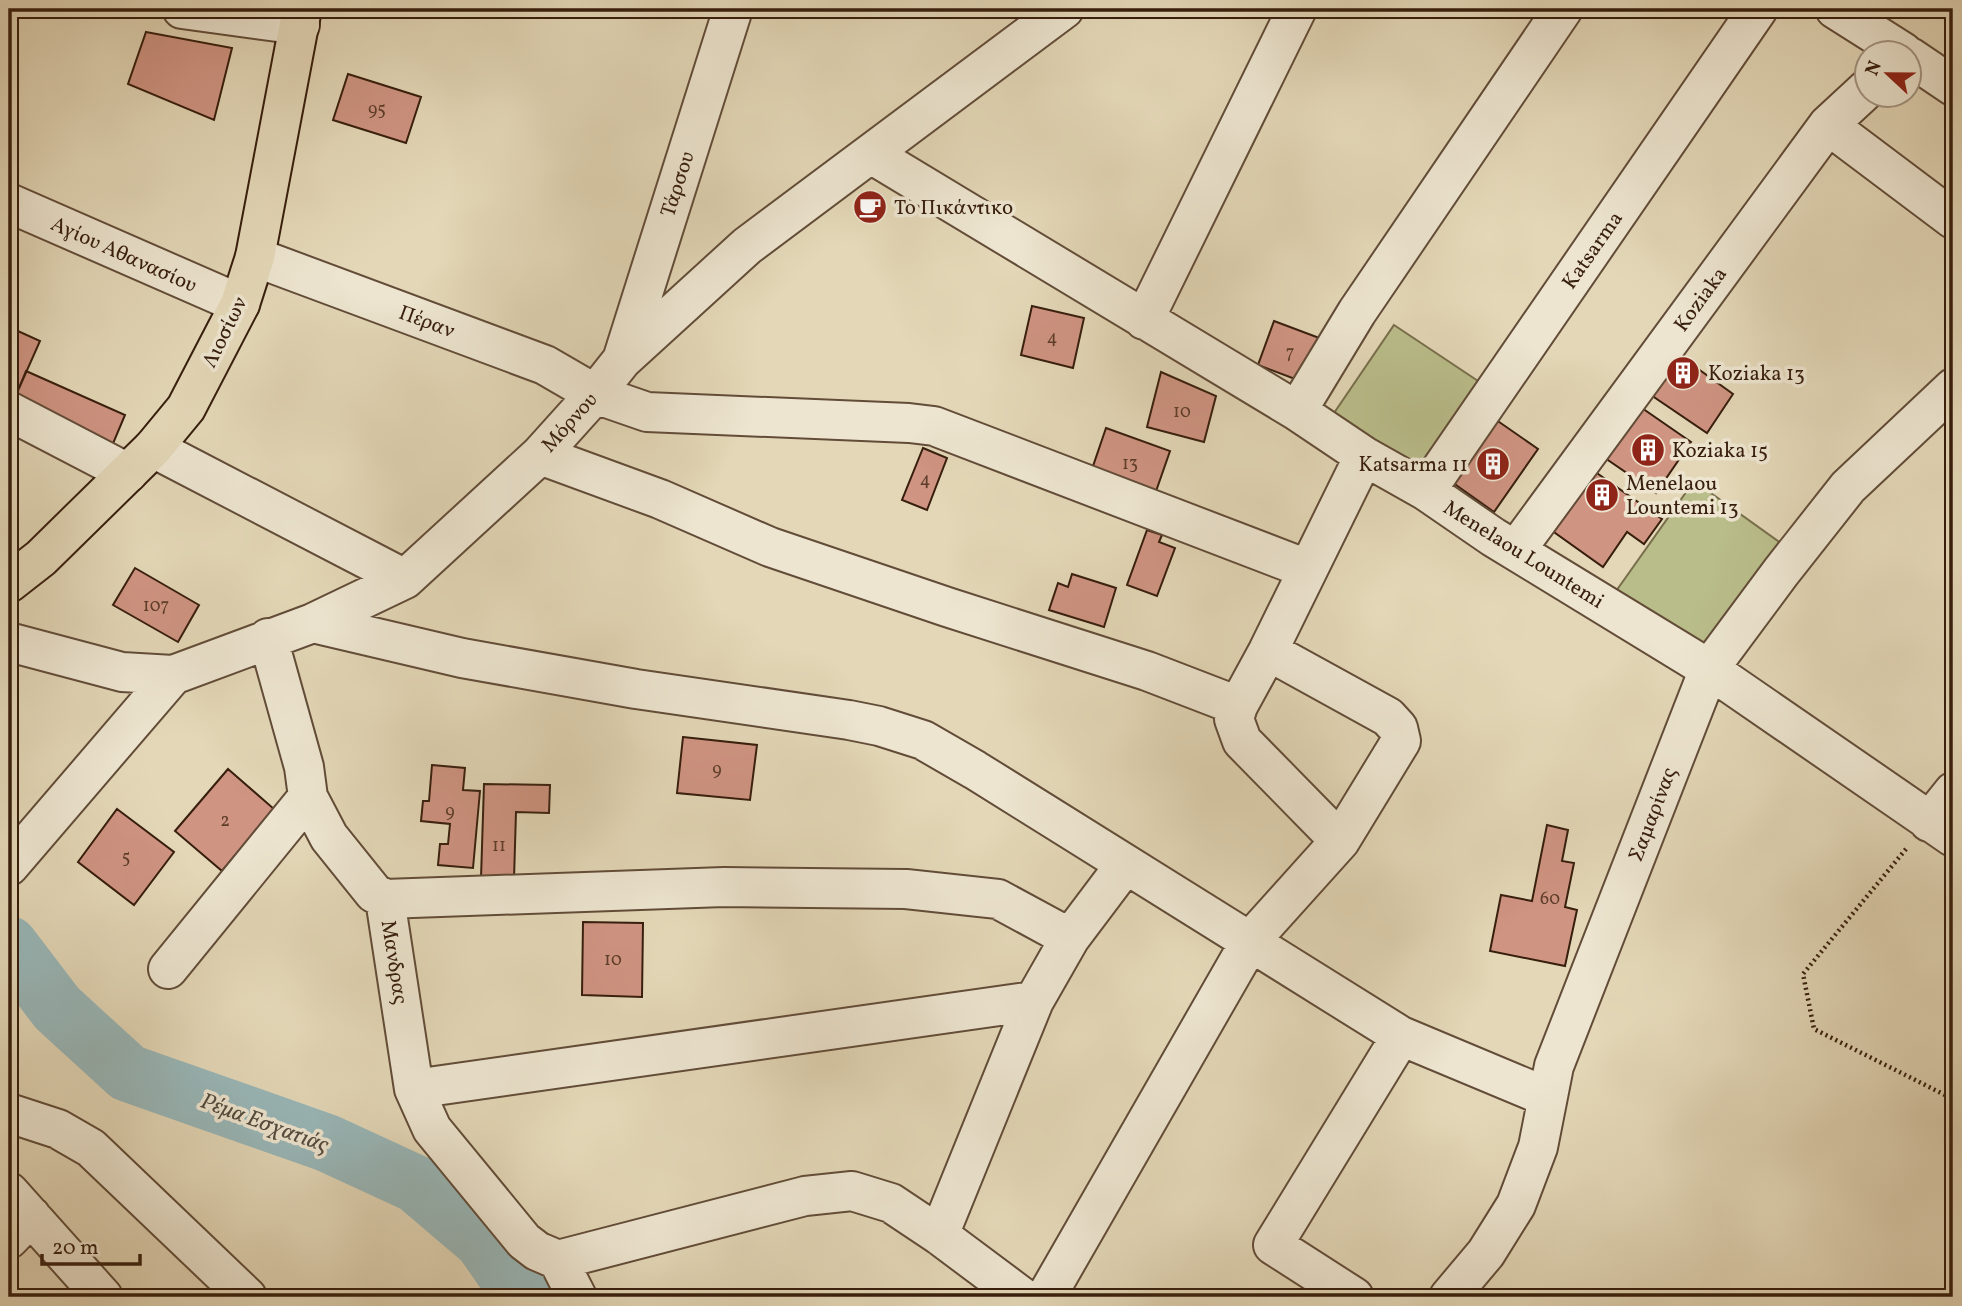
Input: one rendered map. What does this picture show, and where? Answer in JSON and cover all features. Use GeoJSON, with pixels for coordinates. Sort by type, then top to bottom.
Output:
{"type":"FeatureCollection","features":[{"type":"Feature","properties":{"kind":"main road","name":"Λιοσίων"},"geometry":{"type":"LineString","coordinates":[[9,583],[41,558],[141,460],[186,408],[240,304],[255,257],[301,17]]}},
{"type":"Feature","properties":{"kind":"street"},"geometry":{"type":"LineString","coordinates":[[182,9],[301,17]]}},
{"type":"Feature","properties":{"kind":"street","name":"Τάρσου"},"geometry":{"type":"LineString","coordinates":[[622,359],[733,9]]}},
{"type":"Feature","properties":{"kind":"street","name":"Μόρνου"},"geometry":{"type":"LineString","coordinates":[[9,642],[122,672],[173,675],[313,623],[405,579],[540,455],[595,394],[622,359],[747,246],[1064,9]]}},
{"type":"Feature","properties":{"kind":"street"},"geometry":{"type":"LineString","coordinates":[[1144,320],[1297,9]]}},
{"type":"Feature","properties":{"kind":"street"},"geometry":{"type":"LineString","coordinates":[[1297,411],[1357,312],[1563,9]]}},
{"type":"Feature","properties":{"kind":"street","name":"Katsarma"},"geometry":{"type":"LineString","coordinates":[[1426,491],[1758,9]]}},
{"type":"Feature","properties":{"kind":"street"},"geometry":{"type":"LineString","coordinates":[[1835,9],[1881,38]]}},
{"type":"Feature","properties":{"kind":"street"},"geometry":{"type":"LineString","coordinates":[[1924,67],[1953,86]]}},
{"type":"Feature","properties":{"kind":"street","name":"Koziaka"},"geometry":{"type":"LineString","coordinates":[[1516,551],[1828,125],[1854,100]]}},
{"type":"Feature","properties":{"kind":"street"},"geometry":{"type":"LineString","coordinates":[[1828,125],[1953,219]]}},
{"type":"Feature","properties":{"kind":"street","name":"Menelaou Lountemi"},"geometry":{"type":"LineString","coordinates":[[870,154],[1297,411],[1364,456],[1426,491],[1493,537],[1709,669],[1941,829]]}},
{"type":"Feature","properties":{"kind":"street","name":"Αγίου Αθανασίου"},"geometry":{"type":"LineString","coordinates":[[9,203],[240,304]]}},
{"type":"Feature","properties":{"kind":"street","name":"Πέραν"},"geometry":{"type":"LineString","coordinates":[[255,257],[545,365],[595,394],[647,412],[934,426],[1307,569]]}},
{"type":"Feature","properties":{"kind":"street","name":"Σαμαρίνας"},"geometry":{"type":"LineString","coordinates":[[1449,1297],[1486,1253],[1516,1205],[1538,1147],[1554,1066],[1709,669],[1848,486],[1953,388]]}},
{"type":"Feature","properties":{"kind":"street"},"geometry":{"type":"LineString","coordinates":[[9,411],[141,460],[405,579]]}},
{"type":"Feature","properties":{"kind":"street"},"geometry":{"type":"LineString","coordinates":[[540,455],[660,499],[770,547],[1147,671],[1238,706]]}},
{"type":"Feature","properties":{"kind":"street"},"geometry":{"type":"LineString","coordinates":[[1340,841],[1242,741],[1234,719],[1238,706],[1364,456]]}},
{"type":"Feature","properties":{"kind":"street"},"geometry":{"type":"LineString","coordinates":[[313,623],[475,661],[636,689],[835,718],[878,726],[923,740],[1251,940],[1401,1036],[1547,1097]]}},
{"type":"Feature","properties":{"kind":"street","name":"Μανδρας"},"geometry":{"type":"LineString","coordinates":[[268,638],[304,767],[308,797],[329,837],[374,893],[385,899],[414,1089],[432,1129],[524,1241],[537,1251],[558,1260]]}},
{"type":"Feature","properties":{"kind":"street"},"geometry":{"type":"LineString","coordinates":[[1046,1297],[1251,940],[1340,841],[1401,741],[1398,728],[1388,717],[1268,651]]}},
{"type":"Feature","properties":{"kind":"street"},"geometry":{"type":"LineString","coordinates":[[9,866],[173,675]]}},
{"type":"Feature","properties":{"kind":"street"},"geometry":{"type":"LineString","coordinates":[[1941,829],[1953,792]]}},
{"type":"Feature","properties":{"kind":"street"},"geometry":{"type":"LineString","coordinates":[[168,970],[308,797]]}},
{"type":"Feature","properties":{"kind":"street"},"geometry":{"type":"LineString","coordinates":[[939,1235],[1034,1001],[1069,938],[1125,865]]}},
{"type":"Feature","properties":{"kind":"street"},"geometry":{"type":"LineString","coordinates":[[385,899],[724,887],[906,889],[998,899],[1069,938]]}},
{"type":"Feature","properties":{"kind":"street"},"geometry":{"type":"LineString","coordinates":[[414,1089],[1034,1001]]}},
{"type":"Feature","properties":{"kind":"street"},"geometry":{"type":"LineString","coordinates":[[1354,1297],[1273,1245],[1401,1036]]}},
{"type":"Feature","properties":{"kind":"street"},"geometry":{"type":"LineString","coordinates":[[9,1113],[58,1129],[91,1148],[247,1297]]}},
{"type":"Feature","properties":{"kind":"street"},"geometry":{"type":"LineString","coordinates":[[577,1297],[558,1260],[805,1196],[852,1191],[891,1203],[1022,1297]]}},
{"type":"Feature","properties":{"kind":"street"},"geometry":{"type":"LineString","coordinates":[[16,1216],[103,1297]]}},
{"type":"Feature","properties":{"kind":"path"},"geometry":{"type":"LineString","coordinates":[[1941,829],[1803,975],[1814,1029],[1953,1099]]}},
{"type":"Feature","properties":{"kind":"green space"},"geometry":{"type":"Polygon","coordinates":[[[1394,325],[1484,385],[1423,477],[1332,416],[1394,325]]]}},
{"type":"Feature","properties":{"kind":"green space"},"geometry":{"type":"Polygon","coordinates":[[[1694,481],[1785,546],[1706,659],[1614,594],[1694,481]]]}},
{"type":"Feature","properties":{"kind":"building"},"geometry":{"type":"Polygon","coordinates":[[[146,32],[232,48],[214,120],[128,84],[146,32]]]}},
{"type":"Feature","properties":{"kind":"building"},"geometry":{"type":"Polygon","coordinates":[[[348,74],[421,97],[406,143],[333,120],[348,74]]]}},
{"type":"Feature","properties":{"kind":"building"},"geometry":{"type":"Polygon","coordinates":[[[1032,306],[1084,318],[1073,368],[1021,355],[1032,306]]]}},
{"type":"Feature","properties":{"kind":"building"},"geometry":{"type":"Polygon","coordinates":[[[1274,321],[1322,339],[1295,379],[1258,365],[1274,321]]]}},
{"type":"Feature","properties":{"kind":"building"},"geometry":{"type":"Polygon","coordinates":[[[9,327],[40,341],[13,402],[9,400],[9,327]]]}},
{"type":"Feature","properties":{"kind":"building","name":"Koziaka 13"},"geometry":{"type":"Polygon","coordinates":[[[1676,353],[1733,394],[1707,433],[1648,393],[1676,353]]]}},
{"type":"Feature","properties":{"kind":"building"},"geometry":{"type":"Polygon","coordinates":[[[26,371],[125,415],[112,446],[13,402],[26,371]]]}},
{"type":"Feature","properties":{"kind":"building"},"geometry":{"type":"Polygon","coordinates":[[[1161,372],[1216,396],[1204,442],[1147,427],[1161,372]]]}},
{"type":"Feature","properties":{"kind":"building","name":"Koziaka 15"},"geometry":{"type":"Polygon","coordinates":[[[1639,406],[1691,442],[1656,493],[1605,458],[1639,406]]]}},
{"type":"Feature","properties":{"kind":"building","name":"Katsarma 11"},"geometry":{"type":"Polygon","coordinates":[[[1492,417],[1538,449],[1494,512],[1449,480],[1492,417]]]}},
{"type":"Feature","properties":{"kind":"building"},"geometry":{"type":"Polygon","coordinates":[[[1106,428],[1170,451],[1154,497],[1090,475],[1106,428]]]}},
{"type":"Feature","properties":{"kind":"building"},"geometry":{"type":"Polygon","coordinates":[[[923,448],[947,458],[927,510],[902,500],[923,448]]]}},
{"type":"Feature","properties":{"kind":"building","name":"Menelaou Lountemi 13"},"geometry":{"type":"Polygon","coordinates":[[[1594,471],[1662,519],[1644,544],[1627,532],[1603,567],[1551,530],[1594,471]]]}},
{"type":"Feature","properties":{"kind":"building"},"geometry":{"type":"Polygon","coordinates":[[[1147,530],[1162,535],[1159,542],[1175,548],[1157,596],[1127,585],[1147,530]]]}},
{"type":"Feature","properties":{"kind":"building"},"geometry":{"type":"Polygon","coordinates":[[[135,568],[199,605],[178,642],[113,605],[135,568]]]}},
{"type":"Feature","properties":{"kind":"building"},"geometry":{"type":"Polygon","coordinates":[[[1072,574],[1116,588],[1104,627],[1049,610],[1058,583],[1068,587],[1072,574]]]}},
{"type":"Feature","properties":{"kind":"building"},"geometry":{"type":"Polygon","coordinates":[[[683,737],[757,745],[750,800],[677,793],[683,737]]]}},
{"type":"Feature","properties":{"kind":"building"},"geometry":{"type":"Polygon","coordinates":[[[432,765],[465,768],[463,790],[480,791],[473,868],[438,865],[440,844],[448,844],[450,824],[421,821],[423,801],[429,801],[432,765]]]}},
{"type":"Feature","properties":{"kind":"building"},"geometry":{"type":"Polygon","coordinates":[[[228,769],[274,809],[222,871],[175,831],[228,769]]]}},
{"type":"Feature","properties":{"kind":"building"},"geometry":{"type":"Polygon","coordinates":[[[484,784],[550,785],[549,813],[516,812],[514,879],[481,878],[484,784]]]}},
{"type":"Feature","properties":{"kind":"building"},"geometry":{"type":"Polygon","coordinates":[[[117,809],[174,852],[134,905],[78,862],[117,809]]]}},
{"type":"Feature","properties":{"kind":"building"},"geometry":{"type":"Polygon","coordinates":[[[1547,825],[1568,830],[1562,861],[1574,863],[1565,907],[1577,910],[1565,966],[1490,951],[1501,895],[1532,901],[1547,825]]]}},
{"type":"Feature","properties":{"kind":"building"},"geometry":{"type":"Polygon","coordinates":[[[583,922],[643,923],[642,997],[582,995],[583,922]]]}},
{"type":"Feature","properties":{"kind":"waterway","name":"Ρέμα Εσχατιάς"},"geometry":{"type":"LineString","coordinates":[[9,945],[57,1008],[128,1073],[327,1143],[416,1184],[483,1241],[522,1297]]}},
{"type":"Feature","properties":{"kind":"place","name":"Το Πικάντικο"},"geometry":{"type":"Point","coordinates":[870,207]}},
{"type":"Feature","properties":{"kind":"place","name":"Koziaka 13"},"geometry":{"type":"Point","coordinates":[1683,373]}},
{"type":"Feature","properties":{"kind":"place","name":"Koziaka 15"},"geometry":{"type":"Point","coordinates":[1648,450]}},
{"type":"Feature","properties":{"kind":"place","name":"Katsarma 11"},"geometry":{"type":"Point","coordinates":[1493,464]}},
{"type":"Feature","properties":{"kind":"place","name":"Menelaou Lountemi 13"},"geometry":{"type":"Point","coordinates":[1602,495]}}]}
